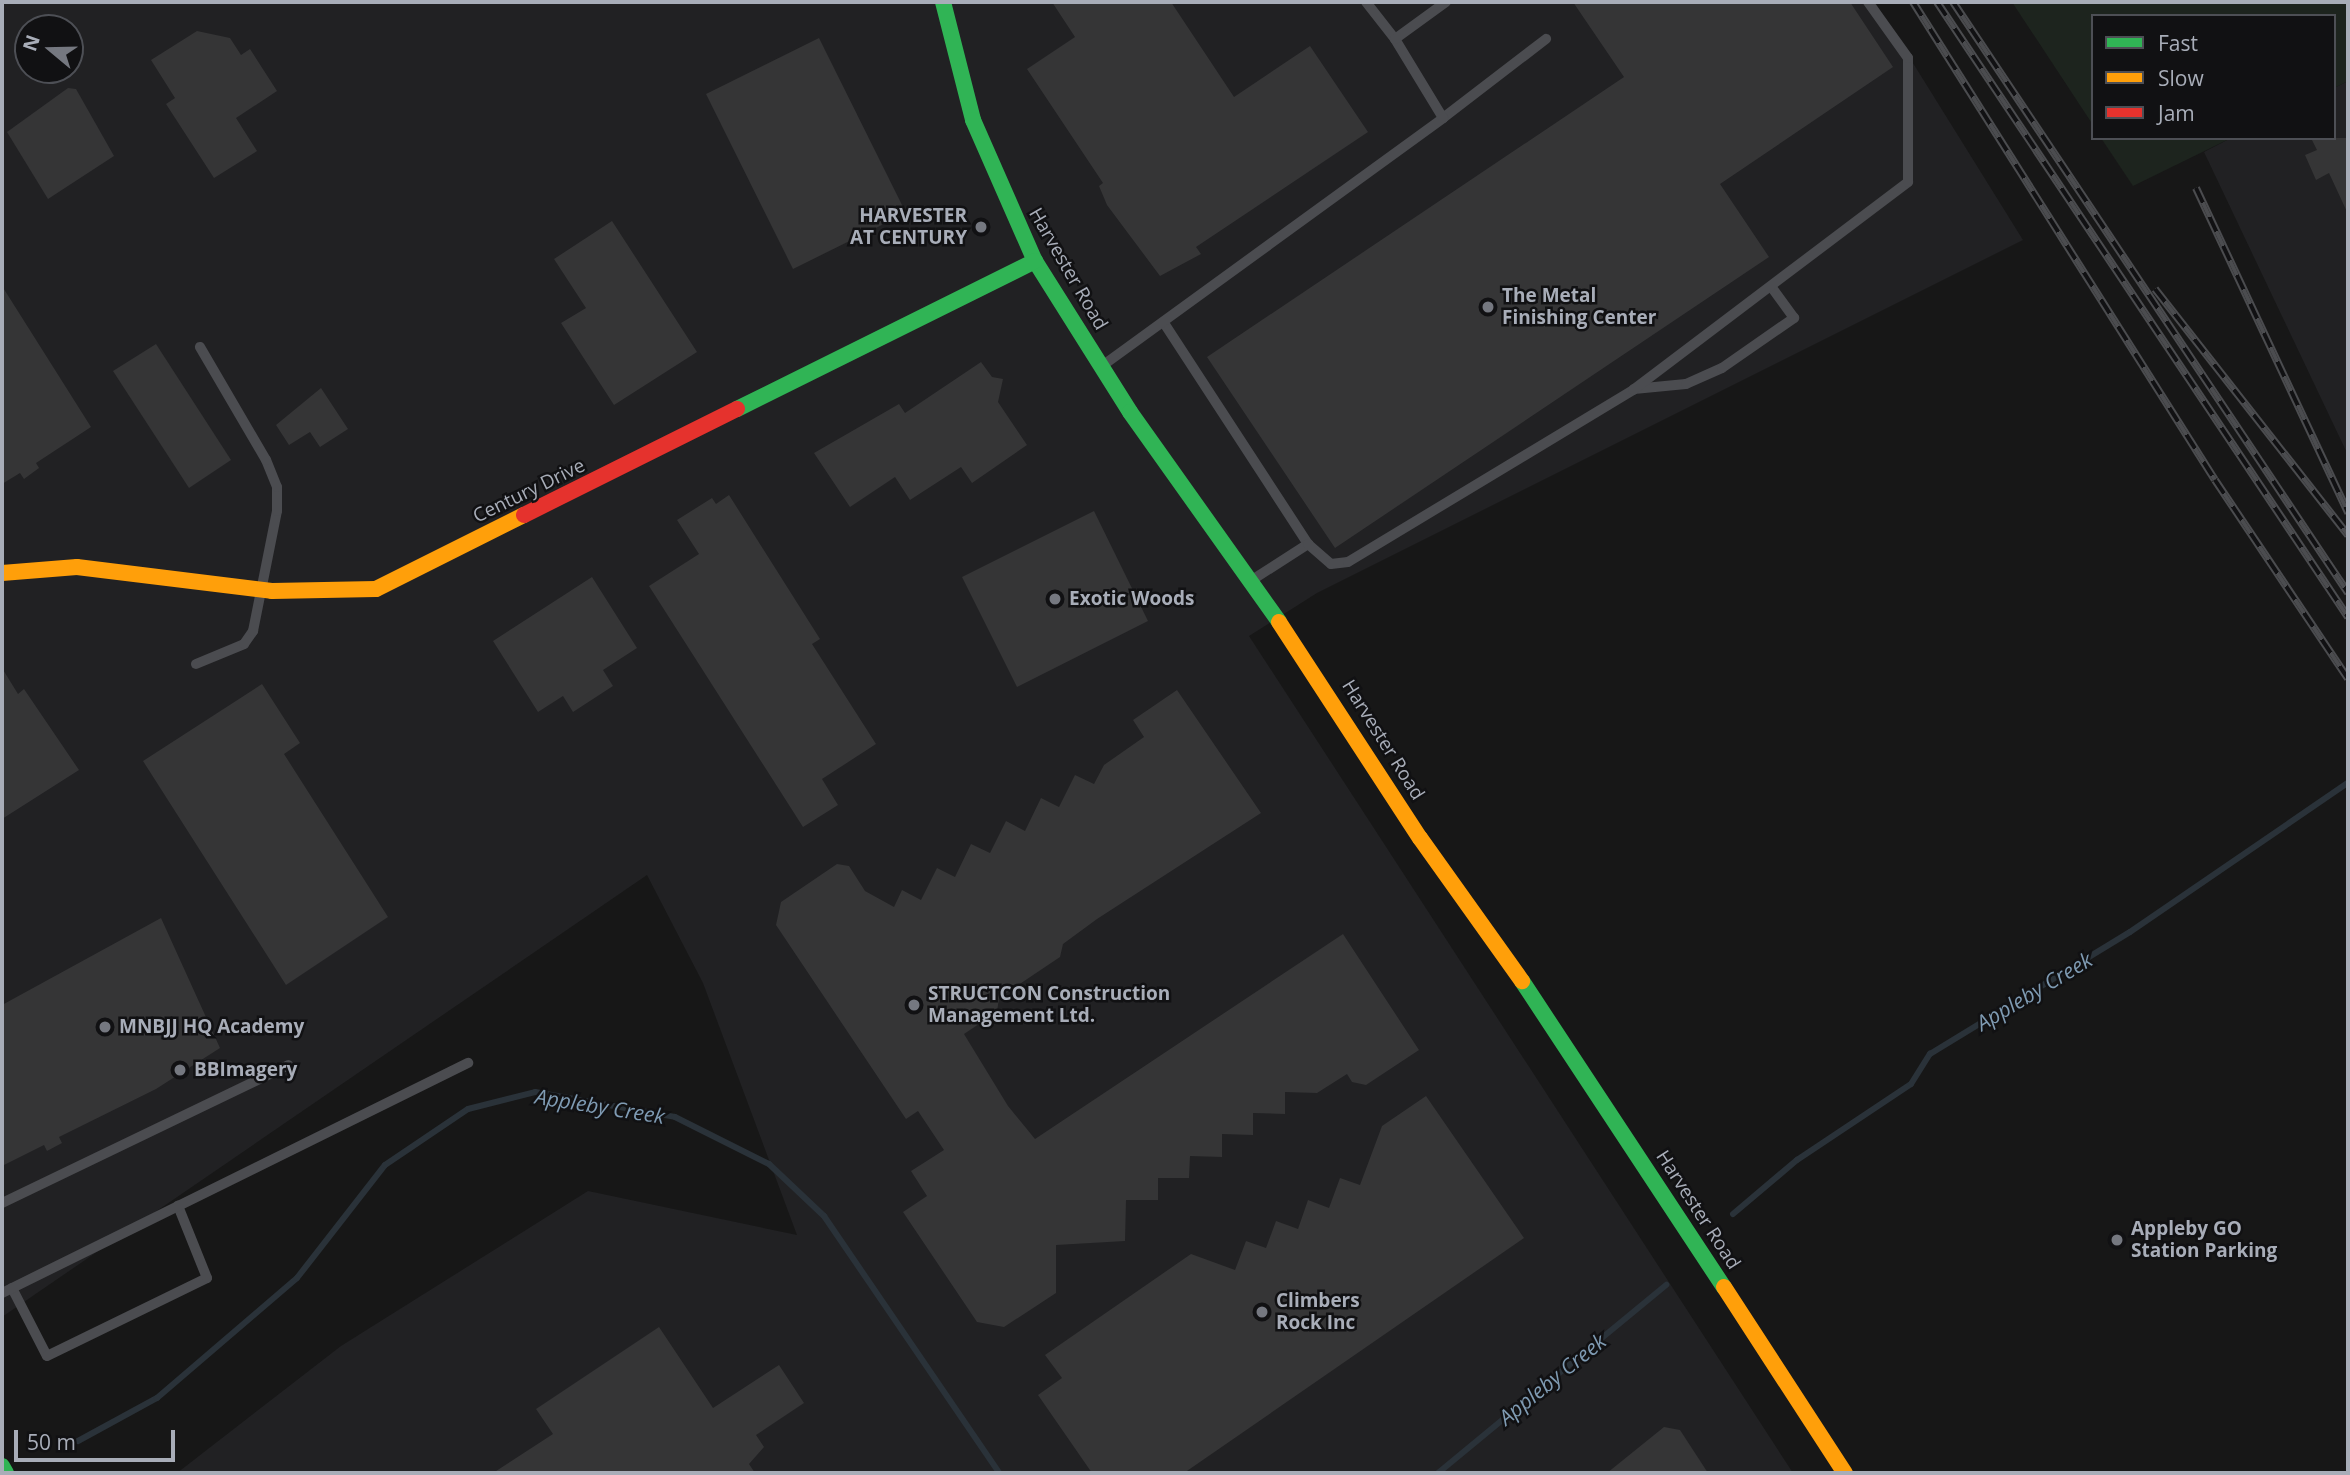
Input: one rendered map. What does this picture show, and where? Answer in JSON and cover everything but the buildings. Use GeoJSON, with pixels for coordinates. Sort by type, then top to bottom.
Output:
{"type":"FeatureCollection","features":[{"type":"Feature","properties":{"kind":"main road","name":"Harvester Road"},"geometry":{"type":"LineString","coordinates":[[943,2],[973,120],[1035,261],[1101,367],[1251,581],[1648,1171],[1845,1473]]}},
{"type":"Feature","properties":{"kind":"main road","name":"Century Drive"},"geometry":{"type":"LineString","coordinates":[[2,573],[77,567],[262,589],[376,589],[1035,261]]}},
{"type":"Feature","properties":{"kind":"main road"},"geometry":{"type":"LineString","coordinates":[[2,1466],[6,1473]]}},
{"type":"Feature","properties":{"kind":"lane"},"geometry":{"type":"LineString","coordinates":[[1366,2],[1395,39],[1443,118]]}},
{"type":"Feature","properties":{"kind":"lane"},"geometry":{"type":"LineString","coordinates":[[1395,39],[1446,2]]}},
{"type":"Feature","properties":{"kind":"lane"},"geometry":{"type":"LineString","coordinates":[[1164,323],[1308,544],[1331,564],[1348,562],[1633,390],[1908,182],[1908,58],[1868,2]]}},
{"type":"Feature","properties":{"kind":"lane"},"geometry":{"type":"LineString","coordinates":[[1101,367],[1443,118],[1546,39]]}},
{"type":"Feature","properties":{"kind":"lane"},"geometry":{"type":"LineString","coordinates":[[1633,390],[1686,384],[1722,368],[1794,318],[1771,286]]}},
{"type":"Feature","properties":{"kind":"lane"},"geometry":{"type":"LineString","coordinates":[[196,664],[244,644],[253,631],[277,488],[200,347]]}},
{"type":"Feature","properties":{"kind":"lane"},"geometry":{"type":"LineString","coordinates":[[1251,581],[1308,544]]}},
{"type":"Feature","properties":{"kind":"lane"},"geometry":{"type":"LineString","coordinates":[[2,1293],[468,1063]]}},
{"type":"Feature","properties":{"kind":"lane"},"geometry":{"type":"LineString","coordinates":[[2,1203],[289,1065]]}},
{"type":"Feature","properties":{"kind":"lane"},"geometry":{"type":"LineString","coordinates":[[12,1288],[47,1356],[207,1278],[178,1206]]}},
{"type":"Feature","properties":{"kind":"shaded area"},"geometry":{"type":"Polygon","coordinates":[[[2,2],[1875,2],[2023,240],[1317,593],[1249,636],[1793,1473],[177,1473],[341,1346],[588,1191],[797,1235],[703,983],[647,875],[2,1317],[2,2]]]}},
{"type":"Feature","properties":{"kind":"shaded area"},"geometry":{"type":"Polygon","coordinates":[[[2012,2],[2348,2],[2348,81],[2336,87],[2336,14],[2091,14],[2091,122],[2012,2]]]}},
{"type":"Feature","properties":{"kind":"shaded area"},"geometry":{"type":"Polygon","coordinates":[[[2348,81],[2348,455],[2204,152],[2227,140],[2336,140],[2336,87],[2348,81]]]}},
{"type":"Feature","properties":{"kind":"shaded area"},"geometry":{"type":"Polygon","coordinates":[[[2102,140],[2227,140],[2133,186],[2102,140]]]}},
{"type":"Feature","properties":{"kind":"waterway","name":"Appleby Creek"},"geometry":{"type":"LineString","coordinates":[[1733,1214],[1797,1160],[1911,1084],[1930,1054],[2130,932],[2348,783]]}},
{"type":"Feature","properties":{"kind":"waterway","name":"Appleby Creek"},"geometry":{"type":"LineString","coordinates":[[78,1441],[157,1398],[297,1278],[385,1165],[468,1109],[535,1092],[675,1117],[769,1164],[824,1216],[999,1473]]}},
{"type":"Feature","properties":{"kind":"waterway","name":"Appleby Creek"},"geometry":{"type":"LineString","coordinates":[[1438,1473],[1666,1285]]}},
{"type":"Feature","properties":{"kind":"railway"},"geometry":{"type":"LineString","coordinates":[[1913,2],[2215,480],[2348,679]]}},
{"type":"Feature","properties":{"kind":"railway"},"geometry":{"type":"LineString","coordinates":[[1937,2],[2348,617]]}},
{"type":"Feature","properties":{"kind":"railway"},"geometry":{"type":"LineString","coordinates":[[1953,2],[2348,593]]}},
{"type":"Feature","properties":{"kind":"railway"},"geometry":{"type":"LineString","coordinates":[[2196,188],[2348,513]]}},
{"type":"Feature","properties":{"kind":"railway"},"geometry":{"type":"LineString","coordinates":[[2155,289],[2348,535]]}},
{"type":"Feature","properties":{"kind":"traffic: fast"},"geometry":{"type":"LineString","coordinates":[[943,2],[973,120],[1035,261],[1130,412],[1279,622]]}},
{"type":"Feature","properties":{"kind":"traffic: fast"},"geometry":{"type":"LineString","coordinates":[[737,409],[1035,261]]}},
{"type":"Feature","properties":{"kind":"traffic: fast"},"geometry":{"type":"LineString","coordinates":[[1522,981],[1724,1287]]}},
{"type":"Feature","properties":{"kind":"traffic: fast"},"geometry":{"type":"LineString","coordinates":[[2,1466],[6,1473]]}},
{"type":"Feature","properties":{"kind":"traffic: slow"},"geometry":{"type":"LineString","coordinates":[[2,573],[77,567],[272,591],[376,589],[524,515]]}},
{"type":"Feature","properties":{"kind":"traffic: slow"},"geometry":{"type":"LineString","coordinates":[[1279,622],[1420,838],[1522,981]]}},
{"type":"Feature","properties":{"kind":"traffic: slow"},"geometry":{"type":"LineString","coordinates":[[1724,1287],[1845,1473]]}},
{"type":"Feature","properties":{"kind":"traffic: jam"},"geometry":{"type":"LineString","coordinates":[[524,515],[737,409]]}},
{"type":"Feature","properties":{"kind":"place","name":"HARVESTER AT CENTURY"},"geometry":{"type":"Point","coordinates":[981,227]}},
{"type":"Feature","properties":{"kind":"place","name":"The Metal Finishing Center"},"geometry":{"type":"Point","coordinates":[1488,307]}},
{"type":"Feature","properties":{"kind":"place","name":"Exotic Woods"},"geometry":{"type":"Point","coordinates":[1055,599]}},
{"type":"Feature","properties":{"kind":"place","name":"STRUCTCON Construction Management Ltd."},"geometry":{"type":"Point","coordinates":[914,1005]}},
{"type":"Feature","properties":{"kind":"place","name":"MNBJJ HQ Academy"},"geometry":{"type":"Point","coordinates":[105,1027]}},
{"type":"Feature","properties":{"kind":"place","name":"BBImagery"},"geometry":{"type":"Point","coordinates":[180,1070]}},
{"type":"Feature","properties":{"kind":"place","name":"Appleby GO Station Parking"},"geometry":{"type":"Point","coordinates":[2117,1240]}},
{"type":"Feature","properties":{"kind":"place","name":"Climbers Rock Inc"},"geometry":{"type":"Point","coordinates":[1262,1312]}}]}
